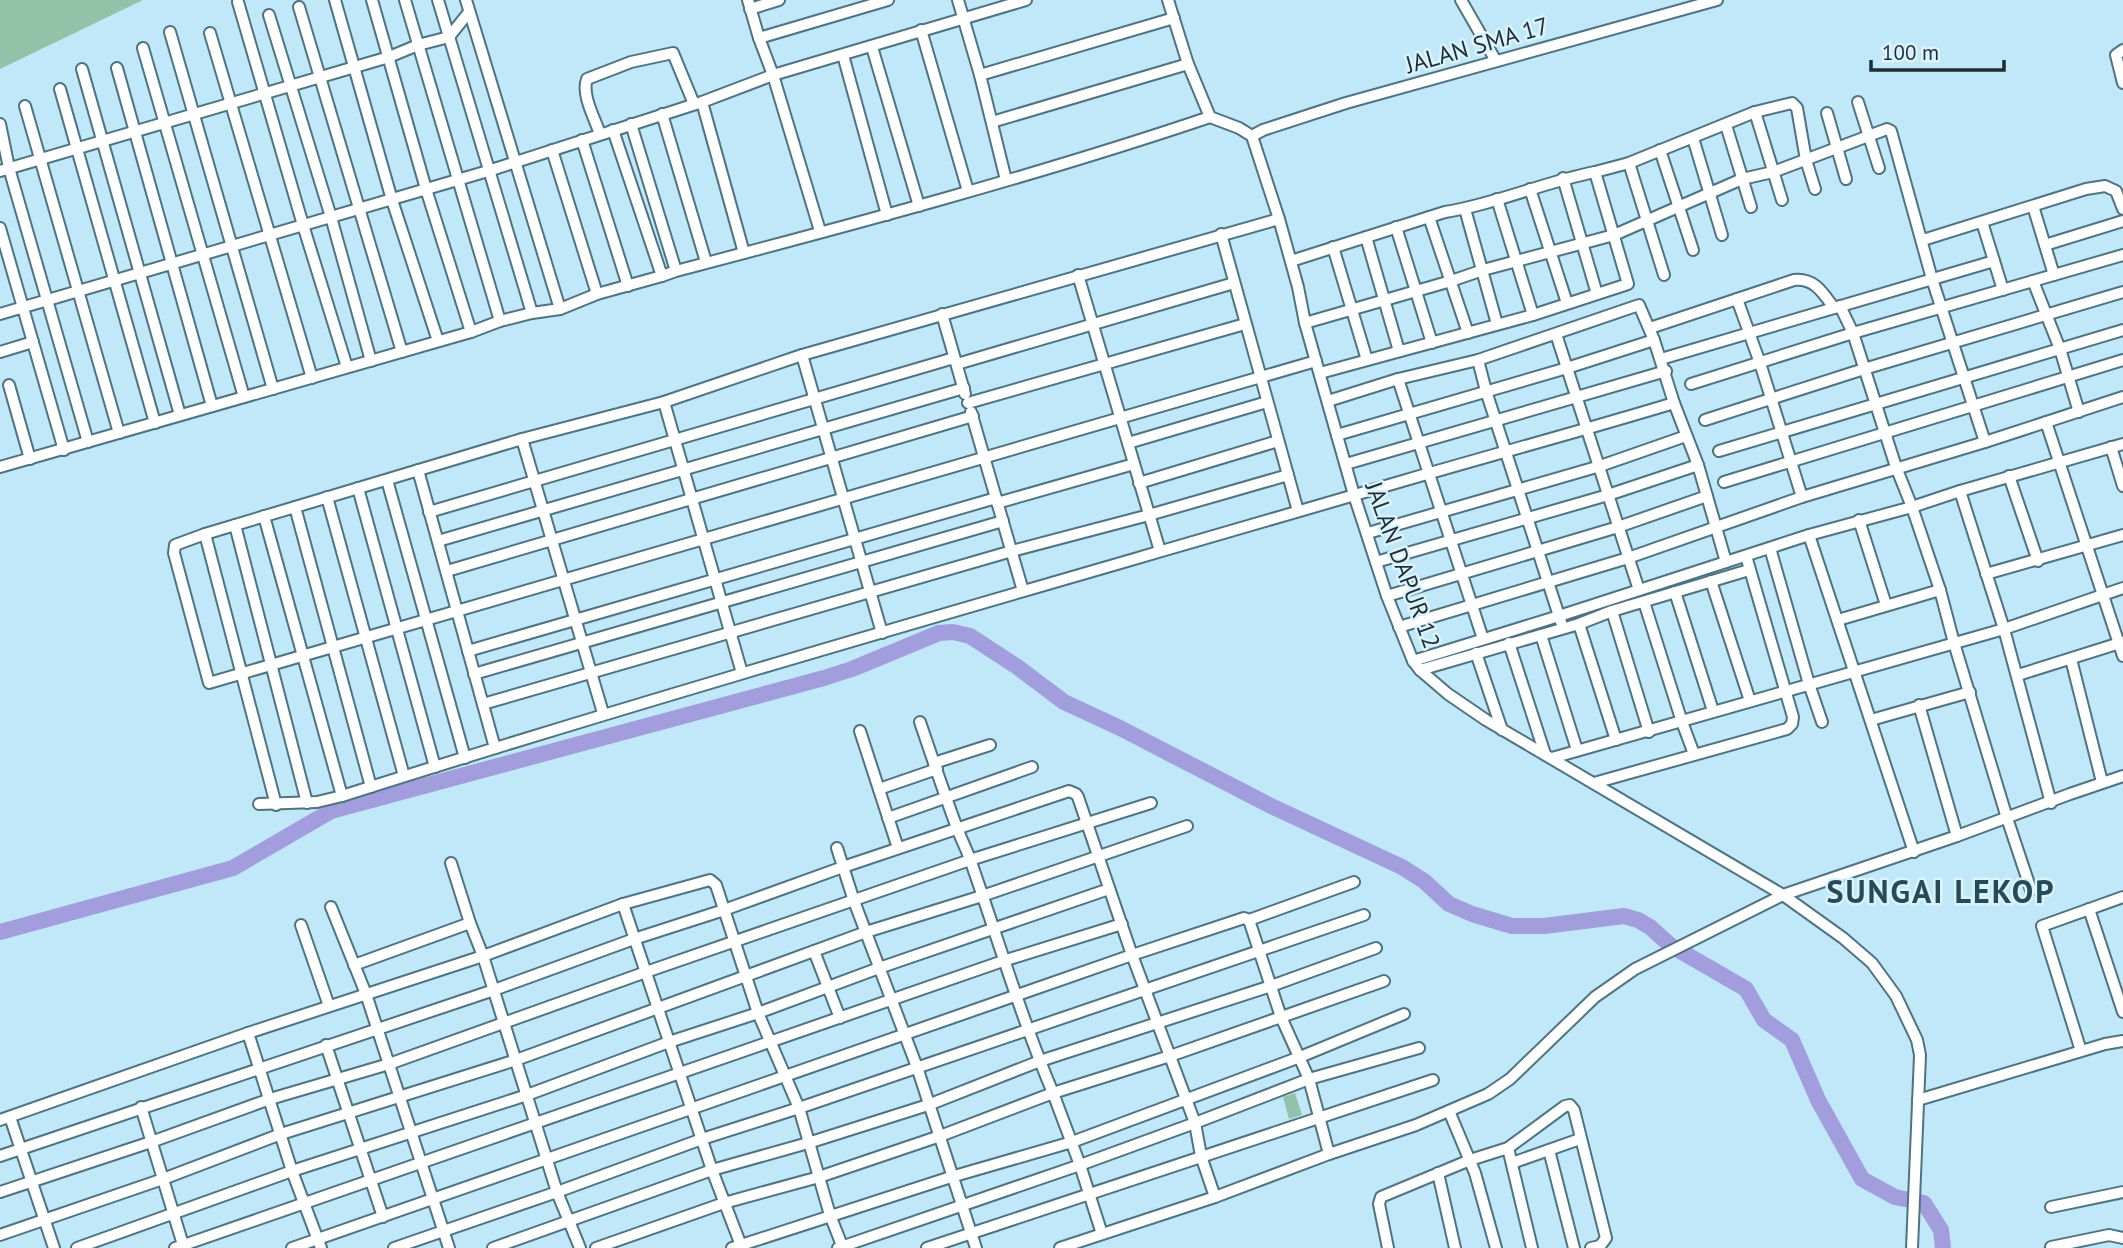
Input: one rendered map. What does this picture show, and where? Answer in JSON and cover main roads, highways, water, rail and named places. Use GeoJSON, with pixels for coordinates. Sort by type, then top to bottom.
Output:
{"type":"FeatureCollection","features":[{"type":"Feature","properties":{"kind":"waterway"},"geometry":{"type":"LineString","coordinates":[[0,932],[233,868],[331,811],[824,678],[939,633],[953,632],[970,636],[1064,702],[1271,806],[1402,867],[1424,881],[1449,904],[1472,914],[1512,926],[1544,926],[1624,916],[1650,927],[1670,945],[1746,989],[1764,1020],[1792,1040],[1818,1100],[1862,1179],[1895,1197],[1924,1203],[1941,1230],[1943,1248]]}},
{"type":"Feature","properties":{"kind":"district","name":"SUNGAI LEKOP"},"geometry":{"type":"Point","coordinates":[1941,891]}}]}
